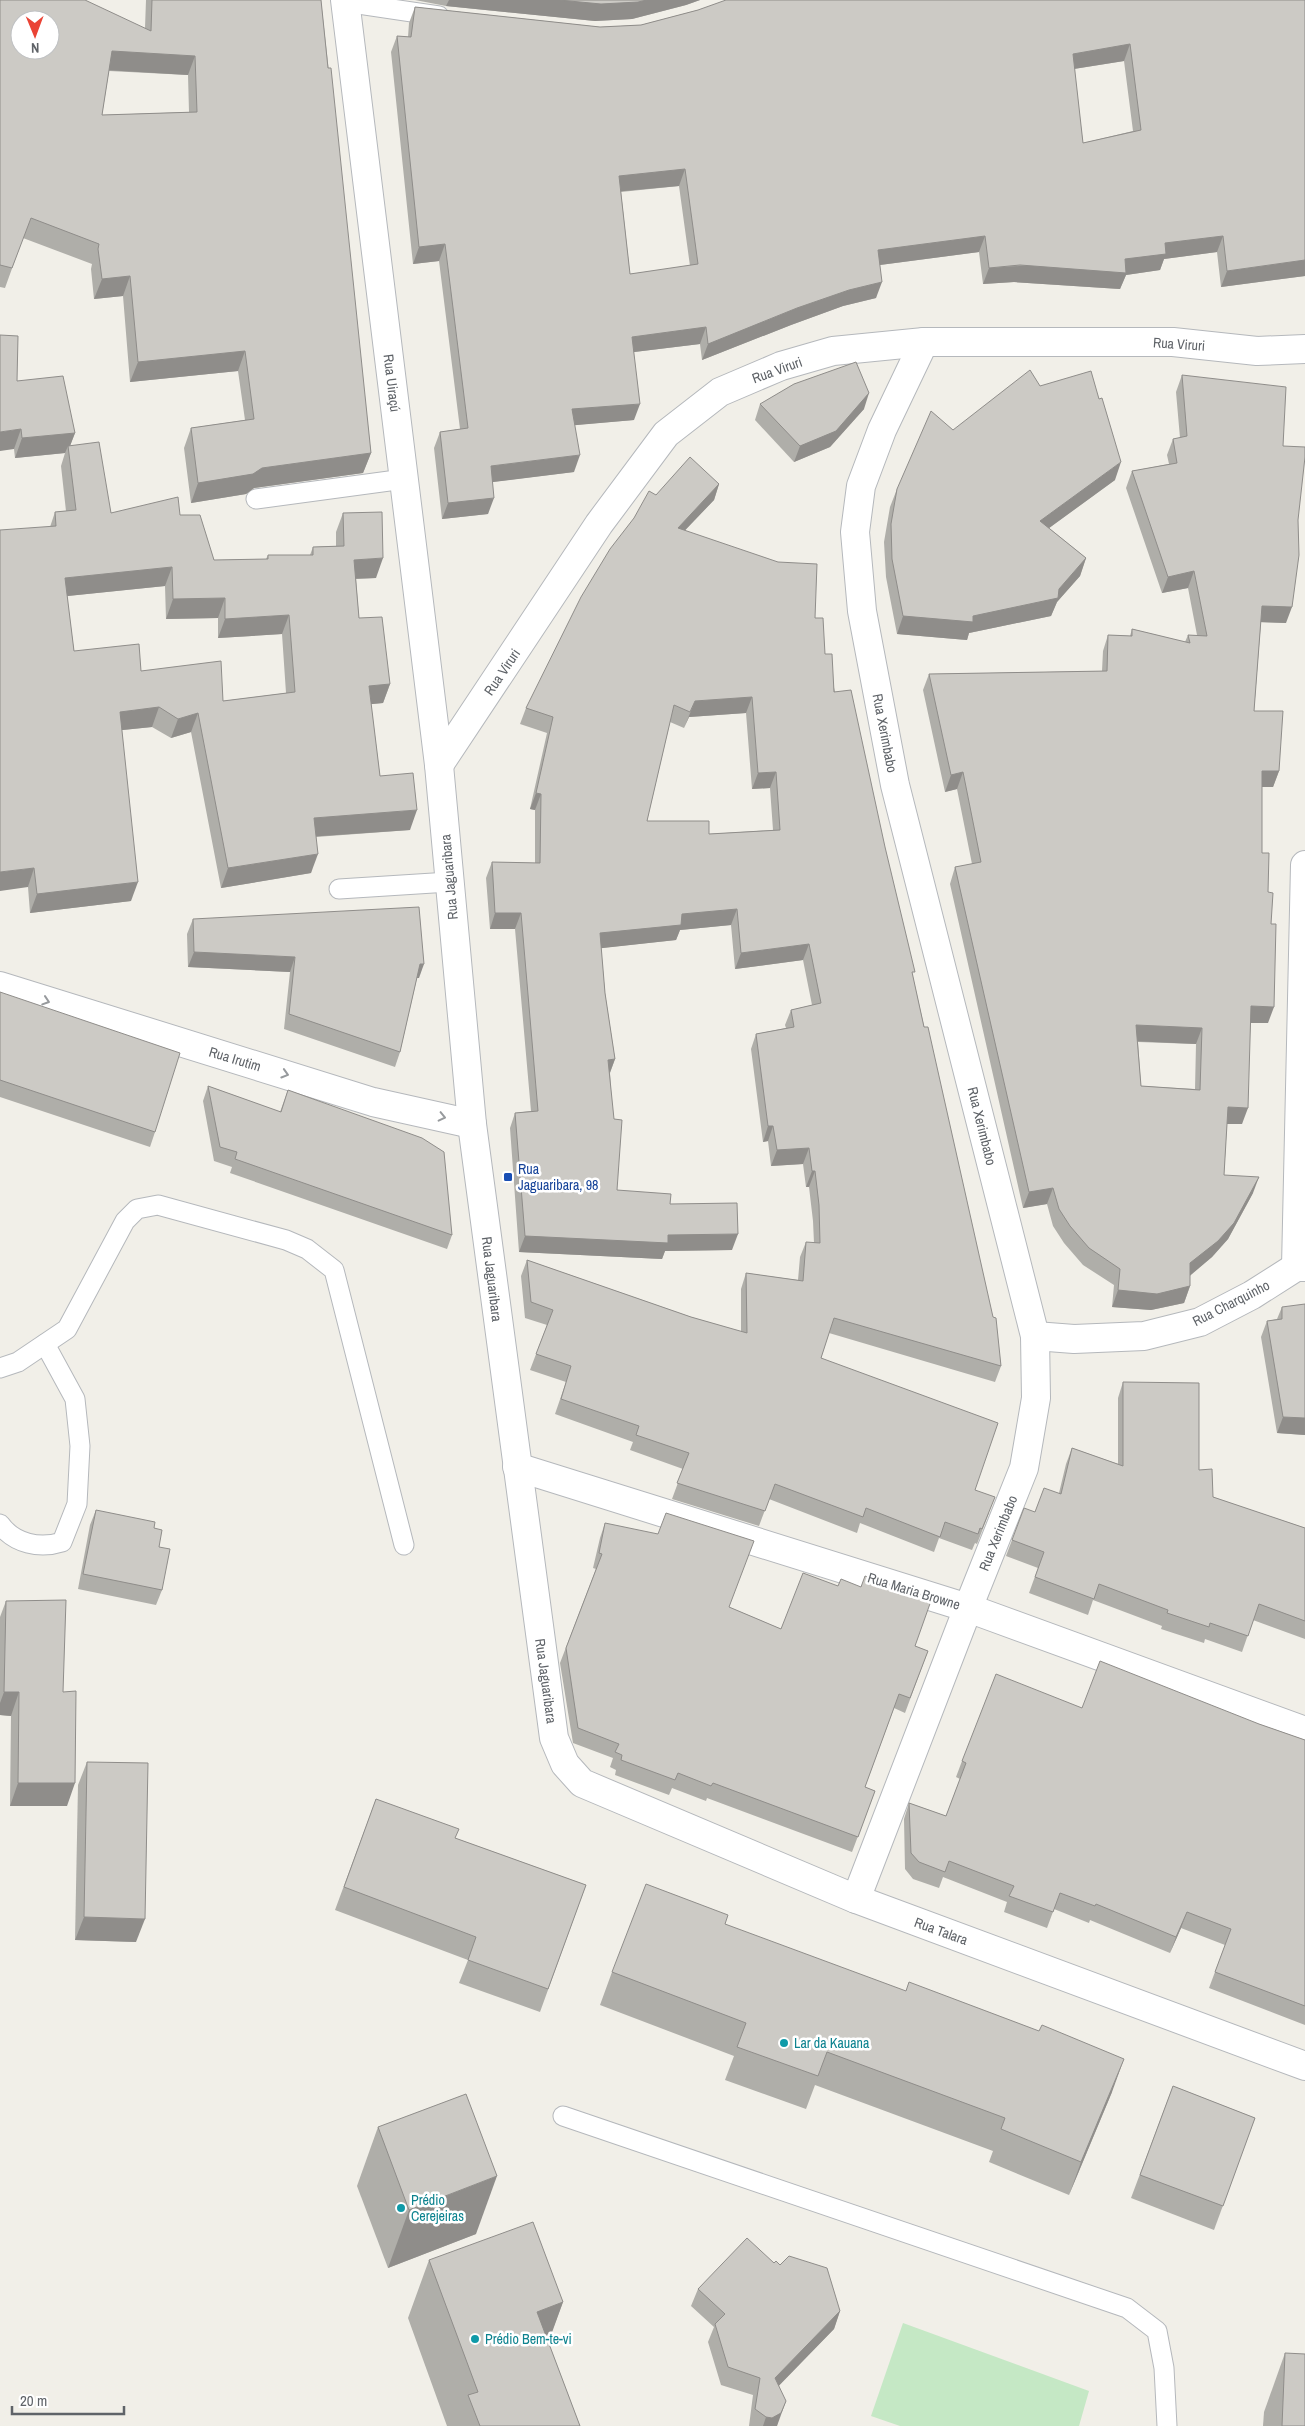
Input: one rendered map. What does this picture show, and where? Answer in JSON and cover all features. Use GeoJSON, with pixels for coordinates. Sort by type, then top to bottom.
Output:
{"type":"FeatureCollection","features":[{"type":"Feature","properties":{"kind":"street","name":"Rua Uiraçú"},"geometry":{"type":"LineString","coordinates":[[345,1],[439,765]]}},
{"type":"Feature","properties":{"kind":"street","name":"Rua Viruri"},"geometry":{"type":"LineString","coordinates":[[439,765],[599,524],[666,434],[720,392],[780,366],[833,351],[924,342],[1173,342],[1257,351],[1305,349]]}},
{"type":"Feature","properties":{"kind":"street","name":"Rua Xerimbabo"},"geometry":{"type":"LineString","coordinates":[[856,1899],[1024,1468],[1036,1398],[1035,1336],[895,785],[862,611],[855,532],[862,486],[882,430],[924,342]]}},
{"type":"Feature","properties":{"kind":"street","name":"Rua Jaguaribara"},"geometry":{"type":"LineString","coordinates":[[439,765],[472,1124],[554,1738],[565,1764],[582,1783]]}},
{"type":"Feature","properties":{"kind":"street"},"geometry":{"type":"LineString","coordinates":[[1300,1267],[1305,865]]}},
{"type":"Feature","properties":{"kind":"street","name":"Rua Irutim"},"geometry":{"type":"LineString","coordinates":[[0,986],[373,1102],[472,1124]]}},
{"type":"Feature","properties":{"kind":"street","name":"Rua Charquinho"},"geometry":{"type":"LineString","coordinates":[[1035,1336],[1074,1340],[1144,1336],[1200,1322],[1300,1267]]}},
{"type":"Feature","properties":{"kind":"street","name":"Rua Maria Browne"},"geometry":{"type":"LineString","coordinates":[[517,1466],[968,1608],[1305,1731]]}},
{"type":"Feature","properties":{"kind":"street","name":"Rua Talara"},"geometry":{"type":"LineString","coordinates":[[582,1783],[856,1899],[1305,2066]]}},
{"type":"Feature","properties":{"kind":"lane"},"geometry":{"type":"LineString","coordinates":[[345,1],[454,18]]}},
{"type":"Feature","properties":{"kind":"lane"},"geometry":{"type":"LineString","coordinates":[[256,499],[404,478]]}},
{"type":"Feature","properties":{"kind":"lane"},"geometry":{"type":"LineString","coordinates":[[339,889],[449,882]]}},
{"type":"Feature","properties":{"kind":"lane"},"geometry":{"type":"LineString","coordinates":[[0,1368],[18,1362],[67,1329],[125,1221],[137,1209],[158,1205],[286,1240],[307,1249],[334,1270],[404,1545]]}},
{"type":"Feature","properties":{"kind":"lane"},"geometry":{"type":"LineString","coordinates":[[0,1524],[4,1531],[22,1542],[49,1546],[62,1542],[77,1504],[80,1446],[75,1399],[45,1344]]}},
{"type":"Feature","properties":{"kind":"lane"},"geometry":{"type":"LineString","coordinates":[[563,2116],[1126,2308],[1157,2331],[1164,2368],[1167,2426]]}},
{"type":"Feature","properties":{"kind":"green space"},"geometry":{"type":"Polygon","coordinates":[[[903,2323],[1089,2391],[1079,2426],[900,2426],[871,2416],[903,2323]]]}},
{"type":"Feature","properties":{"kind":"building"},"geometry":{"type":"Polygon","coordinates":[[[0,0],[85,0],[151,31],[152,0],[321,0],[328,68],[331,68],[371,453],[262,468],[253,474],[198,483],[191,428],[254,419],[245,351],[138,362],[130,276],[102,279],[99,244],[31,218],[12,268],[0,265],[0,0]],[[112,51],[102,115],[197,112],[195,56],[112,51]]]}},
{"type":"Feature","properties":{"kind":"building"},"geometry":{"type":"Polygon","coordinates":[[[559,0],[647,0],[601,4],[559,0]]]}},
{"type":"Feature","properties":{"kind":"building"},"geometry":{"type":"Polygon","coordinates":[[[726,0],[1305,0],[1305,260],[1227,271],[1223,236],[1165,243],[1166,254],[1125,259],[1126,273],[1020,265],[989,268],[985,236],[878,250],[882,282],[849,290],[797,308],[708,344],[706,327],[632,337],[640,404],[572,409],[580,455],[491,466],[494,498],[448,503],[440,432],[468,428],[445,244],[419,247],[397,36],[411,37],[415,7],[600,27],[641,25],[698,10],[726,0]],[[1130,44],[1073,54],[1083,143],[1141,130],[1130,44]],[[685,169],[619,176],[630,274],[698,264],[685,169]]]}},
{"type":"Feature","properties":{"kind":"building"},"geometry":{"type":"Polygon","coordinates":[[[0,335],[18,336],[17,381],[63,376],[75,433],[22,438],[21,429],[0,432],[0,335]]]}},
{"type":"Feature","properties":{"kind":"building"},"geometry":{"type":"Polygon","coordinates":[[[856,362],[869,393],[836,431],[800,446],[760,404],[794,384],[856,362]]]}},
{"type":"Feature","properties":{"kind":"building"},"geometry":{"type":"Polygon","coordinates":[[[1030,370],[1040,386],[1091,371],[1099,399],[1102,398],[1121,462],[1040,521],[1086,558],[1059,589],[1058,598],[973,616],[973,622],[903,616],[892,559],[891,524],[897,489],[931,411],[953,430],[1030,370]]]}},
{"type":"Feature","properties":{"kind":"building"},"geometry":{"type":"Polygon","coordinates":[[[1182,375],[1286,387],[1283,446],[1305,447],[1305,457],[1298,520],[1299,555],[1292,607],[1262,606],[1254,711],[1283,711],[1279,771],[1262,771],[1262,853],[1269,853],[1268,892],[1273,893],[1271,924],[1276,924],[1274,1007],[1251,1006],[1248,1108],[1228,1107],[1224,1175],[1259,1177],[1234,1223],[1218,1241],[1190,1263],[1190,1286],[1157,1294],[1118,1290],[1120,1269],[1089,1248],[1070,1226],[1059,1209],[1053,1188],[1029,1192],[955,867],[981,862],[963,772],[951,775],[929,674],[1107,671],[1108,635],[1132,636],[1132,629],[1190,643],[1188,635],[1207,636],[1194,571],[1168,577],[1132,471],[1177,463],[1173,439],[1187,436],[1182,375]],[[1136,1025],[1141,1086],[1200,1090],[1202,1028],[1136,1025]]]}},
{"type":"Feature","properties":{"kind":"building"},"geometry":{"type":"Polygon","coordinates":[[[99,442],[111,513],[178,497],[180,515],[200,515],[214,560],[268,559],[268,555],[313,555],[313,547],[344,546],[343,513],[382,512],[383,558],[354,560],[359,618],[382,617],[390,684],[369,686],[380,776],[413,773],[417,810],[314,818],[318,854],[228,868],[198,713],[178,719],[159,707],[120,712],[138,882],[37,894],[34,868],[0,872],[0,530],[56,526],[55,512],[76,510],[68,446],[99,442]],[[172,567],[65,578],[74,651],[139,644],[141,671],[221,661],[223,701],[295,692],[289,615],[225,619],[225,598],[173,599],[172,567]]]}},
{"type":"Feature","properties":{"kind":"building"},"geometry":{"type":"Polygon","coordinates":[[[690,457],[719,484],[678,528],[778,562],[817,564],[815,618],[823,618],[825,654],[832,654],[834,692],[851,690],[885,847],[915,972],[912,972],[924,1027],[928,1027],[993,1317],[996,1318],[1001,1366],[834,1318],[821,1358],[998,1423],[975,1490],[995,1497],[982,1529],[980,1528],[978,1534],[945,1522],[940,1537],[866,1508],[863,1517],[775,1484],[765,1511],[677,1483],[689,1453],[636,1435],[639,1426],[561,1399],[571,1366],[536,1354],[553,1310],[531,1302],[527,1260],[691,1317],[747,1333],[746,1273],[803,1281],[806,1242],[820,1243],[819,1205],[815,1171],[812,1171],[809,1148],[777,1150],[773,1126],[768,1126],[756,1034],[794,1027],[791,1010],[821,1003],[809,944],[741,953],[737,909],[682,914],[681,925],[600,933],[605,993],[615,1059],[608,1060],[614,1119],[622,1120],[617,1190],[671,1194],[670,1204],[737,1203],[738,1234],[668,1235],[668,1243],[525,1236],[515,1113],[538,1111],[521,913],[495,913],[492,862],[540,863],[541,794],[536,793],[553,717],[526,708],[581,597],[610,549],[634,518],[649,491],[656,495],[690,457]],[[752,697],[695,701],[690,712],[674,705],[647,821],[709,821],[709,834],[780,830],[776,772],[758,773],[752,697]]]}},
{"type":"Feature","properties":{"kind":"building"},"geometry":{"type":"Polygon","coordinates":[[[419,907],[424,964],[420,964],[400,1052],[289,1014],[295,957],[194,952],[193,919],[419,907]]]}},
{"type":"Feature","properties":{"kind":"building"},"geometry":{"type":"Polygon","coordinates":[[[0,992],[180,1053],[155,1132],[0,1080],[0,992]]]}},
{"type":"Feature","properties":{"kind":"building"},"geometry":{"type":"Polygon","coordinates":[[[208,1086],[281,1112],[288,1090],[422,1138],[444,1152],[452,1235],[235,1159],[237,1152],[220,1147],[208,1086]]]}},
{"type":"Feature","properties":{"kind":"building"},"geometry":{"type":"Polygon","coordinates":[[[1305,1304],[1305,1418],[1283,1417],[1267,1321],[1282,1319],[1282,1307],[1305,1304]]]}},
{"type":"Feature","properties":{"kind":"building"},"geometry":{"type":"Polygon","coordinates":[[[1123,1382],[1199,1383],[1199,1470],[1212,1469],[1213,1497],[1305,1528],[1305,1621],[1259,1604],[1248,1636],[1210,1623],[1209,1627],[1167,1613],[1168,1610],[1099,1584],[1094,1599],[1035,1577],[1044,1552],[1012,1540],[1024,1508],[1035,1512],[1044,1488],[1061,1494],[1072,1448],[1123,1466],[1123,1382]]]}},
{"type":"Feature","properties":{"kind":"building"},"geometry":{"type":"Polygon","coordinates":[[[96,1510],[155,1522],[154,1528],[162,1530],[159,1547],[170,1549],[162,1590],[83,1574],[96,1510]]]}},
{"type":"Feature","properties":{"kind":"building"},"geometry":{"type":"Polygon","coordinates":[[[666,1513],[754,1541],[729,1607],[781,1629],[803,1573],[838,1586],[841,1579],[861,1587],[865,1576],[932,1598],[915,1646],[928,1651],[910,1698],[899,1694],[865,1787],[875,1791],[858,1837],[713,1783],[711,1786],[678,1773],[675,1780],[621,1760],[622,1755],[615,1752],[619,1744],[578,1728],[566,1648],[602,1554],[599,1553],[605,1523],[658,1534],[666,1513]]]}},
{"type":"Feature","properties":{"kind":"building"},"geometry":{"type":"Polygon","coordinates":[[[66,1600],[63,1692],[76,1691],[75,1783],[18,1783],[19,1692],[4,1692],[6,1601],[66,1600]]]}},
{"type":"Feature","properties":{"kind":"building"},"geometry":{"type":"Polygon","coordinates":[[[1100,1661],[1259,1724],[1305,1740],[1305,2006],[1215,1972],[1231,1929],[1187,1912],[1176,1937],[1096,1904],[1095,1906],[1060,1893],[1053,1912],[1009,1896],[1014,1886],[949,1861],[945,1872],[919,1862],[911,1853],[909,1803],[946,1816],[966,1763],[962,1761],[996,1674],[1082,1708],[1100,1661]]]}},
{"type":"Feature","properties":{"kind":"building"},"geometry":{"type":"Polygon","coordinates":[[[87,1762],[148,1763],[145,1919],[84,1917],[87,1762]]]}},
{"type":"Feature","properties":{"kind":"building"},"geometry":{"type":"Polygon","coordinates":[[[376,1799],[459,1829],[455,1838],[586,1885],[548,1989],[468,1960],[476,1937],[344,1887],[376,1799]]]}},
{"type":"Feature","properties":{"kind":"building"},"geometry":{"type":"Polygon","coordinates":[[[646,1884],[728,1915],[725,1924],[906,1991],[909,1982],[1039,2031],[1042,2025],[1124,2059],[1081,2162],[1001,2129],[1005,2118],[827,2052],[818,2076],[737,2047],[746,2023],[612,1972],[646,1884]]]}},
{"type":"Feature","properties":{"kind":"building"},"geometry":{"type":"Polygon","coordinates":[[[1173,2086],[1255,2118],[1223,2206],[1140,2175],[1173,2086]]]}},
{"type":"Feature","properties":{"kind":"building"},"geometry":{"type":"Polygon","coordinates":[[[466,2094],[497,2176],[409,2210],[378,2127],[466,2094]]]}},
{"type":"Feature","properties":{"kind":"building"},"geometry":{"type":"Polygon","coordinates":[[[533,2222],[563,2302],[537,2312],[580,2426],[480,2426],[468,2395],[478,2392],[429,2260],[533,2222]]]}},
{"type":"Feature","properties":{"kind":"building"},"geometry":{"type":"Polygon","coordinates":[[[747,2238],[774,2263],[776,2261],[780,2265],[789,2256],[827,2268],[840,2311],[775,2378],[786,2401],[781,2413],[772,2418],[766,2417],[755,2409],[760,2378],[728,2367],[715,2324],[725,2314],[698,2289],[747,2238]]]}},
{"type":"Feature","properties":{"kind":"building"},"geometry":{"type":"Polygon","coordinates":[[[1285,2353],[1305,2354],[1305,2426],[1282,2426],[1285,2353]]]}},
{"type":"Feature","properties":{"kind":"place","name":"Rua Jaguaribara, 98"},"geometry":{"type":"Point","coordinates":[508,1177]}},
{"type":"Feature","properties":{"kind":"place","name":"Lar da Kauana"},"geometry":{"type":"Point","coordinates":[784,2043]}},
{"type":"Feature","properties":{"kind":"place","name":"Prédio Cerejeiras"},"geometry":{"type":"Point","coordinates":[401,2208]}},
{"type":"Feature","properties":{"kind":"place","name":"Prédio Bem-te-vi"},"geometry":{"type":"Point","coordinates":[475,2339]}}]}
